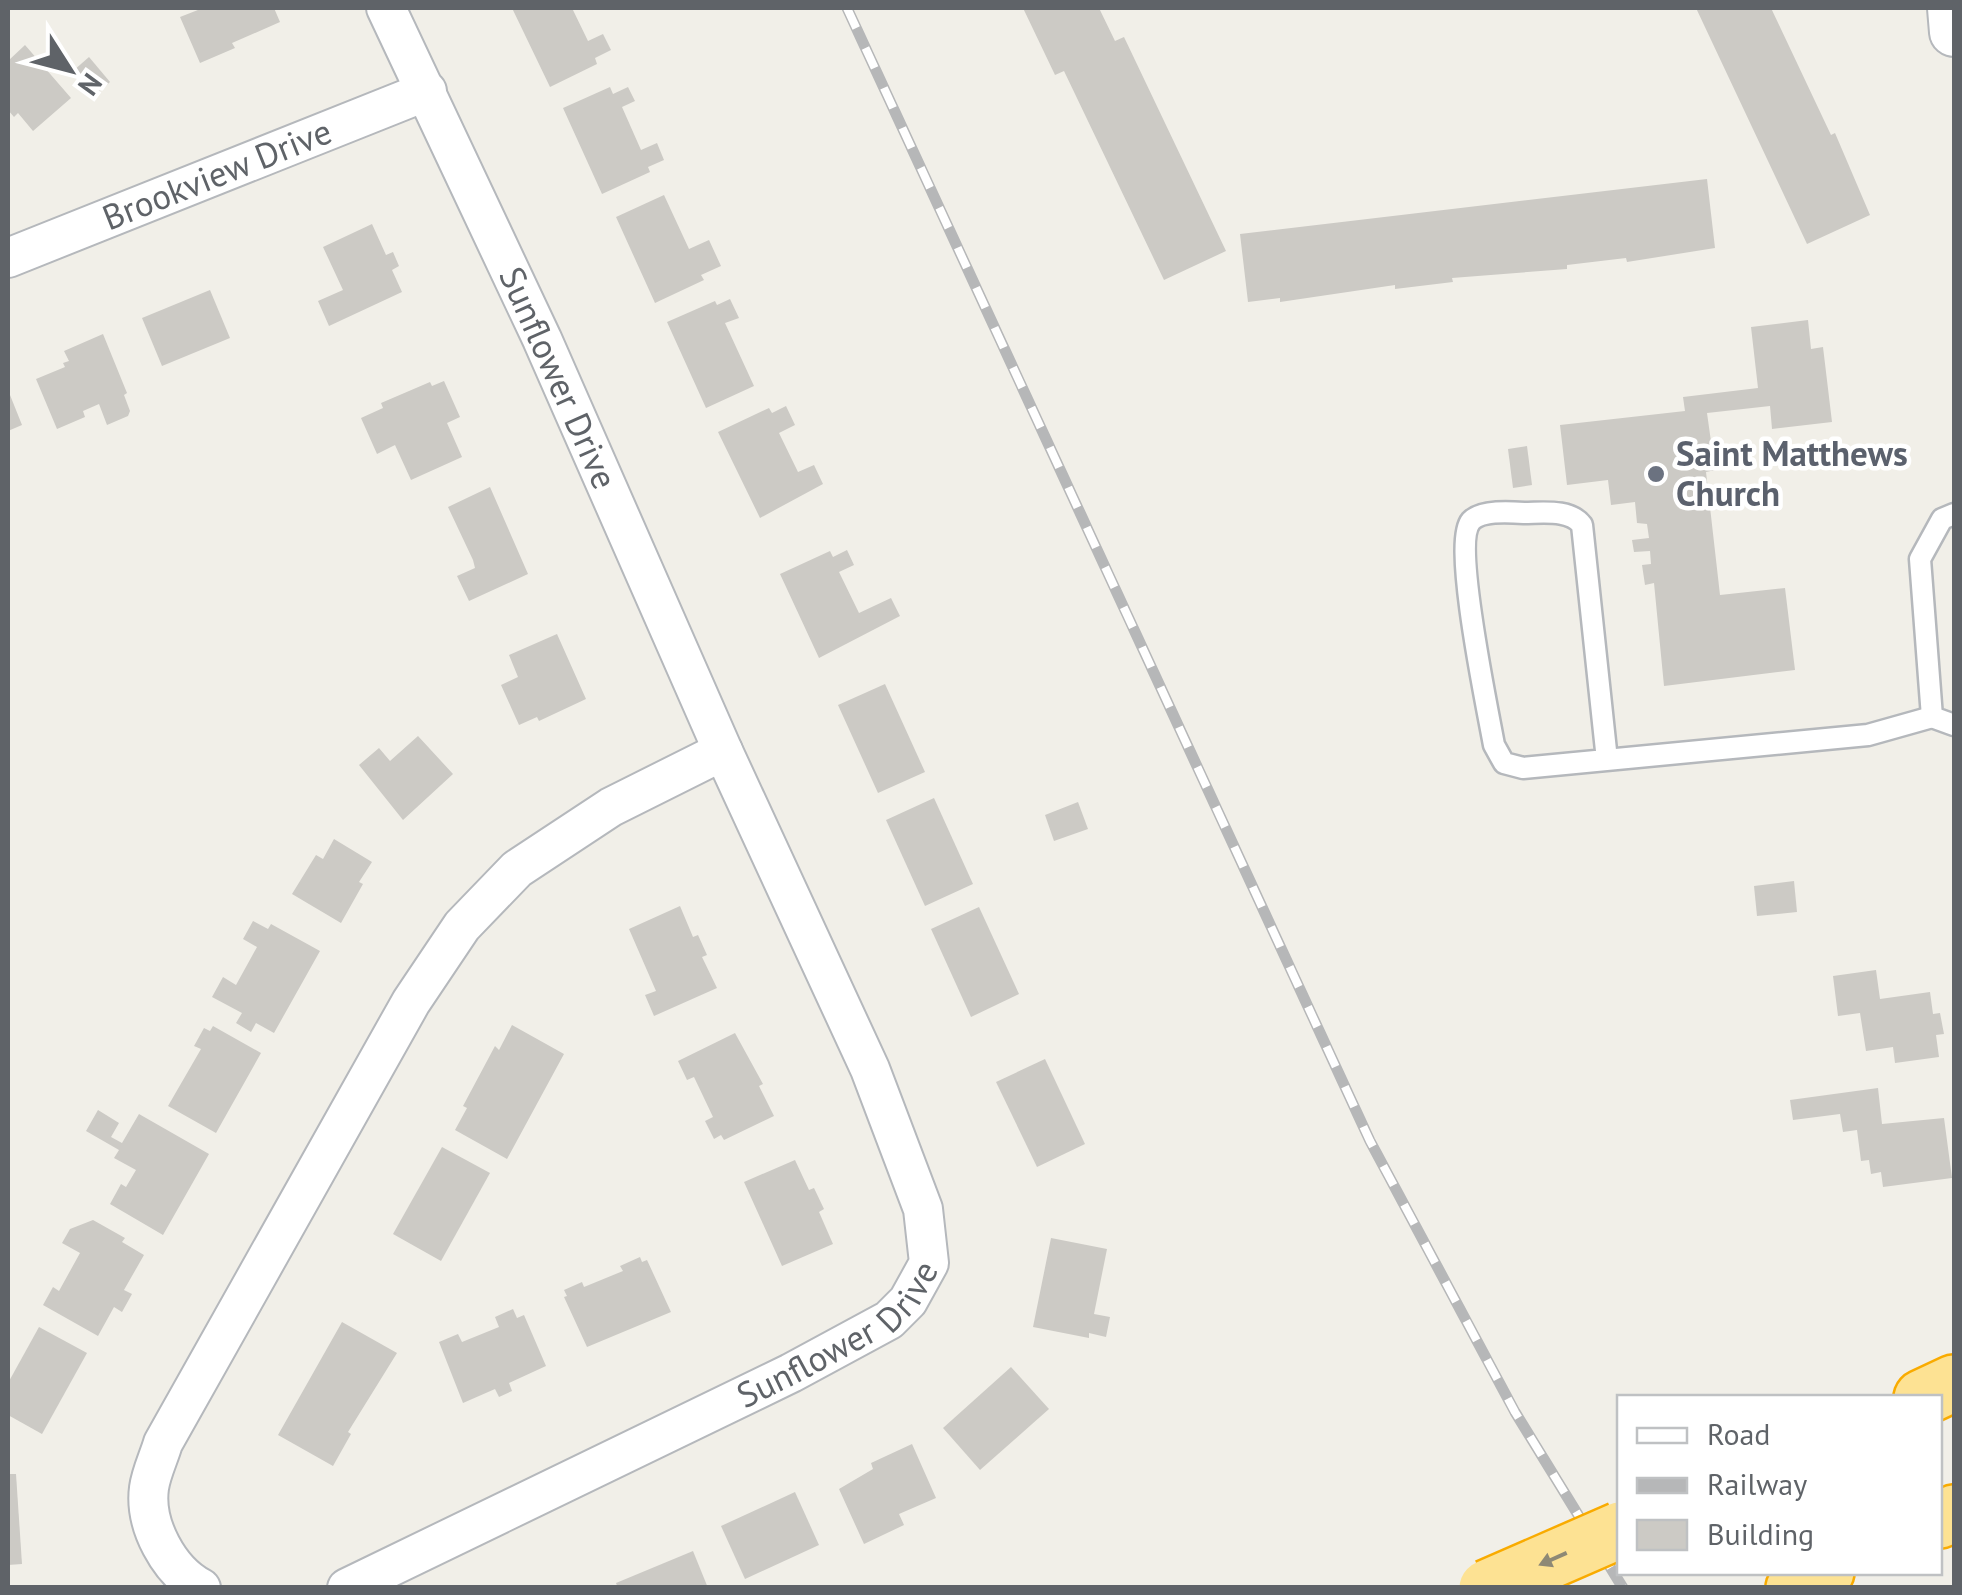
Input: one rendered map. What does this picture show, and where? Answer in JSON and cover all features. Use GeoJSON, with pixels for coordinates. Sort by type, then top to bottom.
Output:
{"type":"FeatureCollection","features":[{"type":"Feature","properties":{"kind":"highway"},"geometry":{"type":"LineString","coordinates":[[1928,1395],[1954,1383]]}},
{"type":"Feature","properties":{"kind":"highway"},"geometry":{"type":"LineString","coordinates":[[1487,1588],[1617,1531]]}},
{"type":"Feature","properties":{"kind":"highway"},"geometry":{"type":"LineString","coordinates":[[1794,1588],[1820,1575]]}},
{"type":"Feature","properties":{"kind":"street","name":"Sunflower Drive"},"geometry":{"type":"LineString","coordinates":[[346,1588],[791,1373],[889,1320],[908,1301],[929,1262],[923,1208],[870,1069],[723,752],[542,339],[386,8]]}},
{"type":"Feature","properties":{"kind":"street"},"geometry":{"type":"LineString","coordinates":[[1952,8],[1954,32]]}},
{"type":"Feature","properties":{"kind":"street","name":"Brookview Drive"},"geometry":{"type":"LineString","coordinates":[[8,258],[426,91]]}},
{"type":"Feature","properties":{"kind":"street"},"geometry":{"type":"LineString","coordinates":[[201,1588],[187,1581],[173,1566],[152,1524],[148,1490],[164,1443],[412,1002],[462,926],[516,868],[611,807],[723,752]]}},
{"type":"Feature","properties":{"kind":"lane"},"geometry":{"type":"LineString","coordinates":[[1606,760],[1582,525],[1570,514],[1511,512],[1480,516],[1471,521],[1467,532],[1466,575],[1494,745],[1504,763],[1523,768],[1868,735],[1932,717],[1954,725]]}},
{"type":"Feature","properties":{"kind":"lane"},"geometry":{"type":"LineString","coordinates":[[1932,717],[1920,560],[1942,518],[1954,514]]}},
{"type":"Feature","properties":{"kind":"building"},"geometry":{"type":"Polygon","coordinates":[[[203,8],[274,8],[280,22],[232,43],[235,48],[200,63],[180,17],[203,8]]]}},
{"type":"Feature","properties":{"kind":"building"},"geometry":{"type":"Polygon","coordinates":[[[512,8],[572,8],[588,41],[603,34],[611,50],[595,58],[597,64],[550,87],[512,8]]]}},
{"type":"Feature","properties":{"kind":"building"},"geometry":{"type":"Polygon","coordinates":[[[1023,8],[1099,8],[1115,41],[1124,37],[1226,251],[1164,280],[1064,71],[1055,75],[1023,8]]]}},
{"type":"Feature","properties":{"kind":"building"},"geometry":{"type":"Polygon","coordinates":[[[1696,8],[1771,8],[1831,135],[1835,133],[1870,215],[1807,244],[1696,8]]]}},
{"type":"Feature","properties":{"kind":"building"},"geometry":{"type":"Polygon","coordinates":[[[25,45],[71,98],[33,131],[18,113],[14,117],[8,110],[8,61],[25,45]]]}},
{"type":"Feature","properties":{"kind":"building"},"geometry":{"type":"Polygon","coordinates":[[[89,57],[110,82],[94,96],[73,71],[89,57]]]}},
{"type":"Feature","properties":{"kind":"building"},"geometry":{"type":"Polygon","coordinates":[[[610,87],[613,94],[628,87],[635,101],[622,107],[641,150],[657,143],[664,160],[648,167],[650,172],[602,194],[563,108],[610,87]]]}},
{"type":"Feature","properties":{"kind":"building"},"geometry":{"type":"Polygon","coordinates":[[[1707,179],[1715,248],[1627,262],[1626,258],[1567,265],[1567,269],[1452,278],[1453,282],[1395,289],[1395,285],[1280,302],[1280,298],[1248,302],[1240,234],[1707,179]]]}},
{"type":"Feature","properties":{"kind":"building"},"geometry":{"type":"Polygon","coordinates":[[[664,195],[689,249],[709,240],[721,266],[701,275],[704,280],[655,303],[616,217],[664,195]]]}},
{"type":"Feature","properties":{"kind":"building"},"geometry":{"type":"Polygon","coordinates":[[[372,224],[386,255],[393,252],[399,266],[392,270],[402,292],[329,326],[318,301],[343,290],[323,247],[372,224]]]}},
{"type":"Feature","properties":{"kind":"building"},"geometry":{"type":"Polygon","coordinates":[[[210,290],[230,338],[162,366],[142,318],[210,290]]]}},
{"type":"Feature","properties":{"kind":"building"},"geometry":{"type":"Polygon","coordinates":[[[730,299],[739,318],[725,323],[754,386],[706,408],[667,322],[715,301],[717,305],[730,299]]]}},
{"type":"Feature","properties":{"kind":"building"},"geometry":{"type":"Polygon","coordinates":[[[1808,320],[1811,349],[1823,347],[1832,422],[1772,429],[1770,406],[1707,413],[1715,470],[1706,472],[1720,595],[1785,588],[1795,670],[1664,686],[1654,583],[1645,585],[1642,565],[1651,564],[1650,551],[1634,552],[1632,540],[1649,538],[1647,524],[1637,523],[1635,502],[1611,505],[1608,480],[1567,485],[1560,425],[1685,411],[1683,397],[1758,388],[1751,327],[1808,320]]]}},
{"type":"Feature","properties":{"kind":"building"},"geometry":{"type":"Polygon","coordinates":[[[103,334],[127,393],[124,395],[128,416],[107,425],[99,404],[83,411],[85,417],[57,429],[36,379],[65,367],[63,363],[69,361],[64,351],[103,334]]]}},
{"type":"Feature","properties":{"kind":"building"},"geometry":{"type":"Polygon","coordinates":[[[444,381],[460,417],[447,423],[462,457],[411,480],[395,445],[377,454],[361,418],[383,408],[381,403],[430,382],[432,386],[444,381]]]}},
{"type":"Feature","properties":{"kind":"building"},"geometry":{"type":"Polygon","coordinates":[[[8,390],[22,425],[8,431],[8,390]]]}},
{"type":"Feature","properties":{"kind":"building"},"geometry":{"type":"Polygon","coordinates":[[[786,406],[795,425],[779,433],[798,472],[814,465],[823,484],[760,518],[718,432],[769,408],[772,413],[786,406]]]}},
{"type":"Feature","properties":{"kind":"building"},"geometry":{"type":"Polygon","coordinates":[[[1527,446],[1532,485],[1513,488],[1508,449],[1527,446]]]}},
{"type":"Feature","properties":{"kind":"building"},"geometry":{"type":"Polygon","coordinates":[[[490,487],[528,574],[469,601],[457,576],[475,568],[448,507],[490,487]]]}},
{"type":"Feature","properties":{"kind":"building"},"geometry":{"type":"Polygon","coordinates":[[[847,550],[854,565],[839,572],[859,613],[891,598],[900,616],[819,658],[780,574],[830,551],[833,557],[847,550]]]}},
{"type":"Feature","properties":{"kind":"building"},"geometry":{"type":"Polygon","coordinates":[[[557,634],[586,699],[539,721],[537,717],[519,725],[501,685],[518,677],[509,655],[557,634]]]}},
{"type":"Feature","properties":{"kind":"building"},"geometry":{"type":"Polygon","coordinates":[[[885,684],[925,772],[878,793],[838,705],[885,684]]]}},
{"type":"Feature","properties":{"kind":"building"},"geometry":{"type":"Polygon","coordinates":[[[418,736],[453,774],[403,820],[359,765],[379,748],[390,761],[418,736]]]}},
{"type":"Feature","properties":{"kind":"building"},"geometry":{"type":"Polygon","coordinates":[[[934,798],[973,884],[925,906],[886,820],[934,798]]]}},
{"type":"Feature","properties":{"kind":"building"},"geometry":{"type":"Polygon","coordinates":[[[1078,802],[1088,829],[1054,841],[1045,815],[1078,802]]]}},
{"type":"Feature","properties":{"kind":"building"},"geometry":{"type":"Polygon","coordinates":[[[334,839],[372,862],[341,923],[292,894],[316,855],[323,859],[334,839]]]}},
{"type":"Feature","properties":{"kind":"building"},"geometry":{"type":"Polygon","coordinates":[[[1794,881],[1797,912],[1757,916],[1754,886],[1794,881]]]}},
{"type":"Feature","properties":{"kind":"building"},"geometry":{"type":"Polygon","coordinates":[[[680,906],[693,937],[698,935],[707,955],[702,957],[717,988],[654,1016],[645,995],[656,991],[629,929],[680,906]]]}},
{"type":"Feature","properties":{"kind":"building"},"geometry":{"type":"Polygon","coordinates":[[[979,907],[1019,994],[971,1017],[931,929],[979,907]]]}},
{"type":"Feature","properties":{"kind":"building"},"geometry":{"type":"Polygon","coordinates":[[[253,921],[268,929],[271,924],[320,951],[274,1033],[256,1023],[251,1032],[236,1023],[242,1013],[212,997],[223,977],[236,985],[257,947],[243,939],[253,921]]]}},
{"type":"Feature","properties":{"kind":"building"},"geometry":{"type":"Polygon","coordinates":[[[1876,970],[1880,999],[1930,992],[1933,1014],[1940,1013],[1944,1034],[1936,1035],[1939,1057],[1895,1063],[1893,1047],[1866,1051],[1860,1013],[1838,1016],[1833,976],[1876,970]]]}},
{"type":"Feature","properties":{"kind":"building"},"geometry":{"type":"Polygon","coordinates":[[[512,1025],[564,1054],[507,1159],[455,1130],[467,1108],[463,1106],[495,1046],[499,1050],[512,1025]]]}},
{"type":"Feature","properties":{"kind":"building"},"geometry":{"type":"Polygon","coordinates":[[[213,1026],[261,1053],[216,1133],[168,1106],[201,1049],[194,1046],[204,1028],[210,1031],[213,1026]]]}},
{"type":"Feature","properties":{"kind":"building"},"geometry":{"type":"Polygon","coordinates":[[[735,1033],[763,1084],[759,1086],[774,1116],[724,1140],[721,1135],[714,1139],[705,1121],[713,1117],[694,1077],[687,1080],[678,1061],[735,1033]]]}},
{"type":"Feature","properties":{"kind":"building"},"geometry":{"type":"Polygon","coordinates":[[[1045,1059],[1085,1144],[1037,1167],[996,1082],[1045,1059]]]}},
{"type":"Feature","properties":{"kind":"building"},"geometry":{"type":"Polygon","coordinates":[[[1878,1088],[1882,1124],[1944,1118],[1952,1178],[1883,1187],[1881,1172],[1871,1174],[1869,1160],[1861,1161],[1857,1130],[1843,1132],[1840,1114],[1793,1120],[1790,1100],[1878,1088]]]}},
{"type":"Feature","properties":{"kind":"building"},"geometry":{"type":"Polygon","coordinates":[[[98,1110],[119,1123],[111,1137],[122,1143],[139,1114],[209,1154],[163,1235],[110,1204],[121,1184],[126,1187],[136,1170],[114,1158],[119,1150],[86,1131],[98,1110]]]}},
{"type":"Feature","properties":{"kind":"building"},"geometry":{"type":"Polygon","coordinates":[[[442,1147],[490,1173],[441,1261],[393,1234],[442,1147]]]}},
{"type":"Feature","properties":{"kind":"building"},"geometry":{"type":"Polygon","coordinates":[[[795,1160],[809,1190],[814,1188],[824,1209],[819,1212],[833,1244],[782,1266],[744,1182],[795,1160]]]}},
{"type":"Feature","properties":{"kind":"building"},"geometry":{"type":"Polygon","coordinates":[[[93,1220],[125,1238],[122,1242],[144,1255],[124,1290],[132,1294],[122,1312],[114,1307],[98,1336],[43,1305],[53,1287],[59,1291],[80,1253],[62,1243],[70,1229],[93,1220]]]}},
{"type":"Feature","properties":{"kind":"building"},"geometry":{"type":"Polygon","coordinates":[[[1051,1238],[1107,1249],[1094,1314],[1110,1317],[1106,1337],[1089,1333],[1089,1338],[1033,1327],[1051,1238]]]}},
{"type":"Feature","properties":{"kind":"building"},"geometry":{"type":"Polygon","coordinates":[[[640,1257],[642,1262],[647,1260],[671,1312],[587,1347],[564,1290],[582,1282],[584,1287],[623,1271],[620,1266],[640,1257]]]}},
{"type":"Feature","properties":{"kind":"building"},"geometry":{"type":"Polygon","coordinates":[[[513,1309],[517,1318],[524,1315],[546,1366],[509,1383],[512,1391],[499,1397],[495,1389],[463,1403],[439,1342],[458,1334],[462,1342],[499,1327],[495,1317],[513,1309]]]}},
{"type":"Feature","properties":{"kind":"building"},"geometry":{"type":"Polygon","coordinates":[[[342,1322],[397,1353],[348,1432],[351,1434],[333,1466],[278,1435],[342,1322]]]}},
{"type":"Feature","properties":{"kind":"building"},"geometry":{"type":"Polygon","coordinates":[[[39,1327],[87,1353],[42,1434],[8,1415],[8,1383],[39,1327]]]}},
{"type":"Feature","properties":{"kind":"building"},"geometry":{"type":"Polygon","coordinates":[[[1011,1367],[1049,1409],[980,1470],[943,1428],[1011,1367]]]}},
{"type":"Feature","properties":{"kind":"building"},"geometry":{"type":"Polygon","coordinates":[[[912,1444],[936,1498],[899,1514],[904,1525],[864,1544],[839,1489],[873,1469],[871,1463],[912,1444]]]}},
{"type":"Feature","properties":{"kind":"building"},"geometry":{"type":"Polygon","coordinates":[[[8,1474],[16,1474],[22,1564],[8,1565],[8,1474]]]}},
{"type":"Feature","properties":{"kind":"building"},"geometry":{"type":"Polygon","coordinates":[[[795,1492],[819,1545],[745,1579],[721,1526],[795,1492]]]}},
{"type":"Feature","properties":{"kind":"building"},"geometry":{"type":"Polygon","coordinates":[[[693,1551],[708,1588],[618,1588],[616,1583],[693,1551]]]}},
{"type":"Feature","properties":{"kind":"railway"},"geometry":{"type":"LineString","coordinates":[[847,8],[1370,1141],[1515,1412],[1623,1588]]}},
{"type":"Feature","properties":{"kind":"place","name":"Saint Matthews Church"},"geometry":{"type":"Point","coordinates":[1656,474]}}]}
